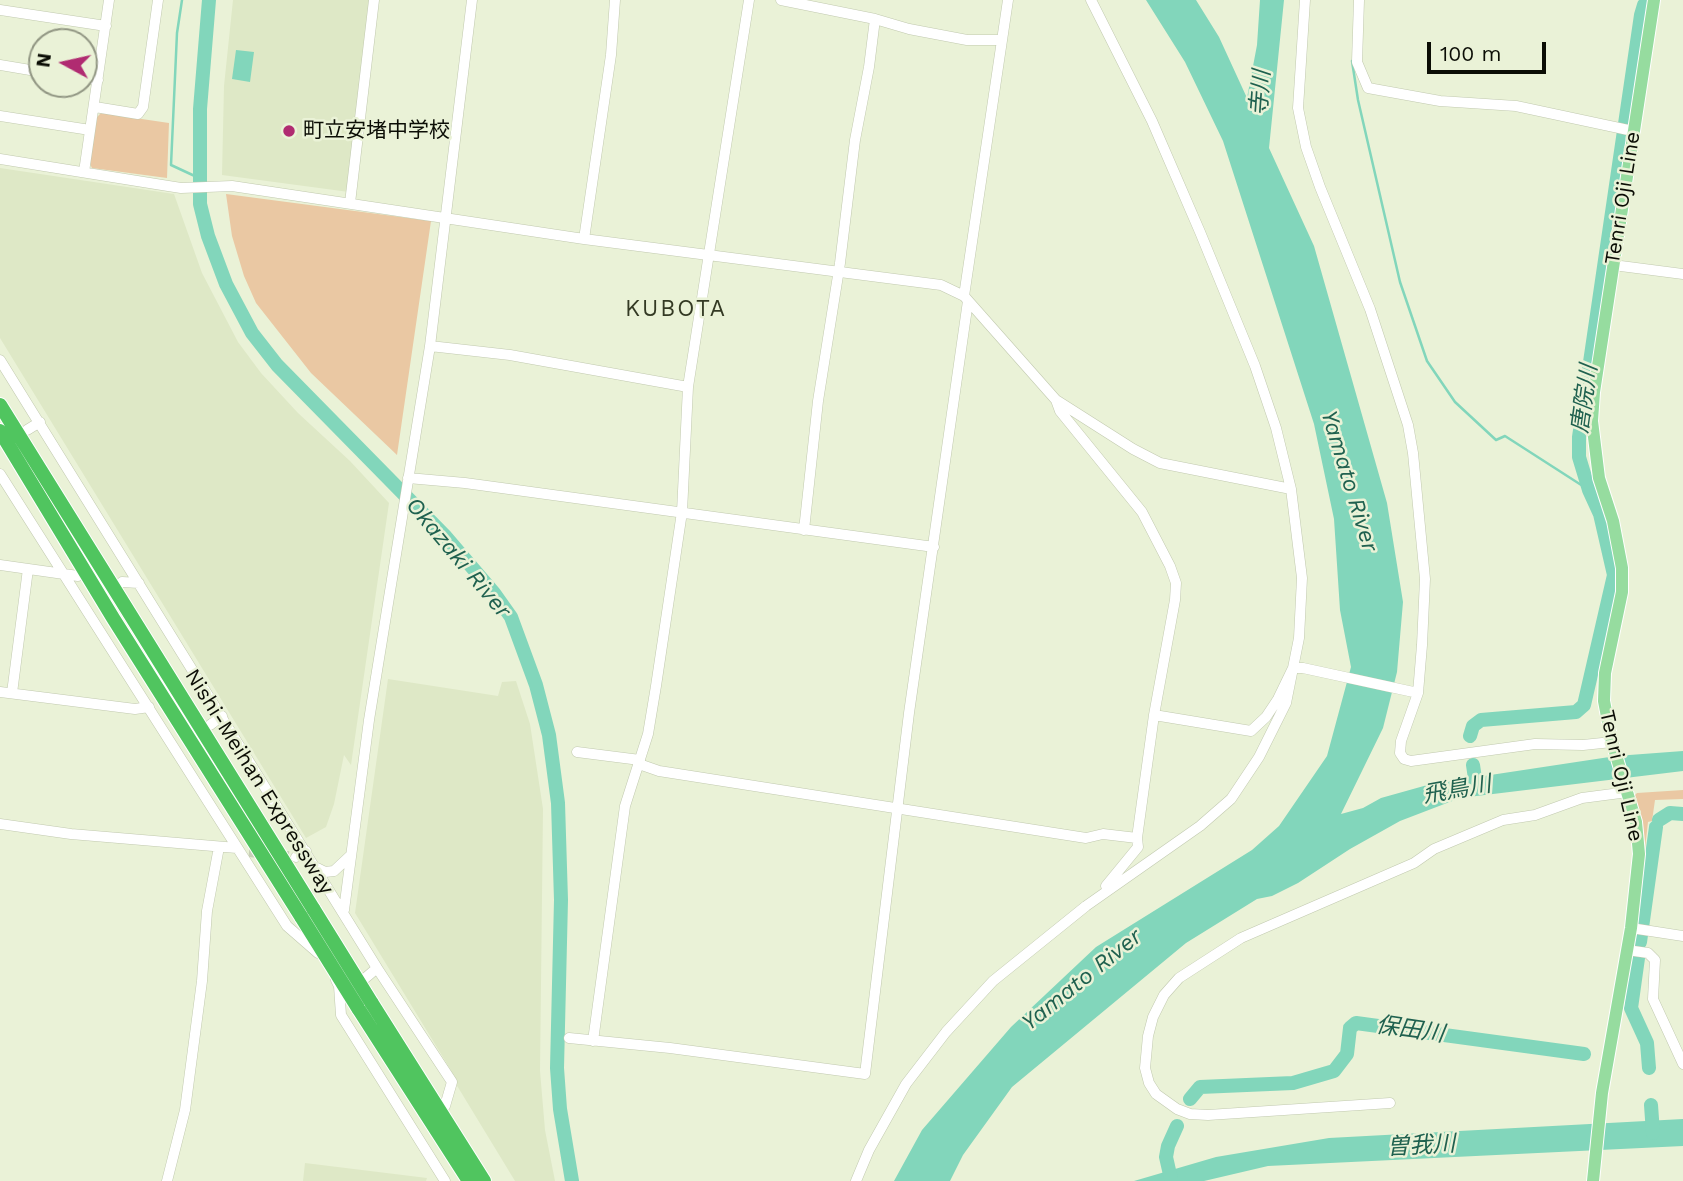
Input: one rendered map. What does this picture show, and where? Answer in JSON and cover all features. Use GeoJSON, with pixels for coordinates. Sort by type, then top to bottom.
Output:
{"type":"FeatureCollection","features":[{"type":"Feature","properties":{"kind":"highway","name":"Nishi-Meihan Expressway"},"geometry":{"type":"LineString","coordinates":[[0,405],[469,1181]]}},
{"type":"Feature","properties":{"kind":"highway","name":"Nishi-Meihan Expressway"},"geometry":{"type":"LineString","coordinates":[[0,431],[113,618],[308,914]]}},
{"type":"Feature","properties":{"kind":"highway","name":"Nishi-Meihan Expressway"},"geometry":{"type":"LineString","coordinates":[[365,1005],[484,1181]]}},
{"type":"Feature","properties":{"kind":"main road","name":"Tenri Oji Line"},"geometry":{"type":"LineString","coordinates":[[1593,1179],[1602,1093],[1631,928],[1639,853],[1636,822],[1612,743],[1604,701],[1605,682],[1622,592],[1622,568],[1614,521],[1599,478],[1592,421],[1594,392],[1654,0]]}},
{"type":"Feature","properties":{"kind":"street"},"geometry":{"type":"LineString","coordinates":[[98,80],[110,0]]}},
{"type":"Feature","properties":{"kind":"street"},"geometry":{"type":"LineString","coordinates":[[95,107],[138,114],[143,107],[158,0]]}},
{"type":"Feature","properties":{"kind":"street"},"geometry":{"type":"LineString","coordinates":[[350,202],[374,0]]}},
{"type":"Feature","properties":{"kind":"street"},"geometry":{"type":"LineString","coordinates":[[344,911],[369,720],[430,346],[472,0]]}},
{"type":"Feature","properties":{"kind":"street"},"geometry":{"type":"LineString","coordinates":[[584,239],[611,55],[615,0]]}},
{"type":"Feature","properties":{"kind":"street"},"geometry":{"type":"LineString","coordinates":[[593,1041],[625,806],[652,710],[682,512],[688,387],[749,0]]}},
{"type":"Feature","properties":{"kind":"street"},"geometry":{"type":"LineString","coordinates":[[781,0],[967,40],[1001,40]]}},
{"type":"Feature","properties":{"kind":"street"},"geometry":{"type":"LineString","coordinates":[[569,1038],[670,1048],[865,1074],[909,713],[1008,0]]}},
{"type":"Feature","properties":{"kind":"street"},"geometry":{"type":"LineString","coordinates":[[856,1181],[869,1150],[906,1084],[946,1032],[993,981],[1086,906],[1200,826],[1231,799],[1259,757],[1286,703],[1298,667],[1302,578],[1291,489],[1272,415],[1215,269],[1152,121],[1091,0]]}},
{"type":"Feature","properties":{"kind":"street"},"geometry":{"type":"LineString","coordinates":[[1305,0],[1298,108],[1306,148],[1370,309],[1408,425],[1420,506],[1424,579],[1418,694],[1401,741],[1400,753],[1404,759],[1411,761],[1535,744],[1612,743]]}},
{"type":"Feature","properties":{"kind":"street"},"geometry":{"type":"LineString","coordinates":[[1359,0],[1357,62],[1368,88],[1440,101],[1516,106],[1633,131]]}},
{"type":"Feature","properties":{"kind":"street"},"geometry":{"type":"LineString","coordinates":[[0,10],[106,26]]}},
{"type":"Feature","properties":{"kind":"street"},"geometry":{"type":"LineString","coordinates":[[804,530],[818,401],[856,130],[869,67],[875,19]]}},
{"type":"Feature","properties":{"kind":"street"},"geometry":{"type":"LineString","coordinates":[[0,65],[28,70]]}},
{"type":"Feature","properties":{"kind":"street"},"geometry":{"type":"LineString","coordinates":[[84,172],[96,98]]}},
{"type":"Feature","properties":{"kind":"street"},"geometry":{"type":"LineString","coordinates":[[0,116],[90,130]]}},
{"type":"Feature","properties":{"kind":"street"},"geometry":{"type":"LineString","coordinates":[[0,159],[186,187],[232,186],[584,239],[941,285],[966,298],[1056,400],[1133,449],[1160,463],[1291,489]]}},
{"type":"Feature","properties":{"kind":"street"},"geometry":{"type":"LineString","coordinates":[[1613,265],[1683,274]]}},
{"type":"Feature","properties":{"kind":"street"},"geometry":{"type":"LineString","coordinates":[[430,346],[510,355],[688,387]]}},
{"type":"Feature","properties":{"kind":"street"},"geometry":{"type":"LineString","coordinates":[[0,360],[377,968],[452,1082],[445,1106]]}},
{"type":"Feature","properties":{"kind":"street"},"geometry":{"type":"LineString","coordinates":[[1056,400],[1060,411],[1142,512],[1176,583],[1154,715],[1138,847],[1086,906]]}},
{"type":"Feature","properties":{"kind":"street"},"geometry":{"type":"LineString","coordinates":[[27,430],[40,422]]}},
{"type":"Feature","properties":{"kind":"street"},"geometry":{"type":"LineString","coordinates":[[0,474],[60,572],[149,707],[162,719],[287,926],[316,950],[330,970],[339,986],[341,1015],[445,1181]]}},
{"type":"Feature","properties":{"kind":"street"},"geometry":{"type":"LineString","coordinates":[[408,478],[465,483],[934,547]]}},
{"type":"Feature","properties":{"kind":"street"},"geometry":{"type":"LineString","coordinates":[[0,565],[78,576]]}},
{"type":"Feature","properties":{"kind":"street"},"geometry":{"type":"LineString","coordinates":[[12,693],[28,569]]}},
{"type":"Feature","properties":{"kind":"street"},"geometry":{"type":"LineString","coordinates":[[122,582],[139,583]]}},
{"type":"Feature","properties":{"kind":"street"},"geometry":{"type":"LineString","coordinates":[[1298,667],[1418,694]]}},
{"type":"Feature","properties":{"kind":"street"},"geometry":{"type":"LineString","coordinates":[[1154,715],[1251,731],[1266,717],[1298,667]]}},
{"type":"Feature","properties":{"kind":"street"},"geometry":{"type":"LineString","coordinates":[[0,692],[135,709],[149,707]]}},
{"type":"Feature","properties":{"kind":"street"},"geometry":{"type":"LineString","coordinates":[[210,725],[222,716]]}},
{"type":"Feature","properties":{"kind":"street"},"geometry":{"type":"LineString","coordinates":[[577,752],[639,762],[659,771],[898,810],[1086,838],[1103,834],[1137,838]]}},
{"type":"Feature","properties":{"kind":"street"},"geometry":{"type":"LineString","coordinates":[[1390,1103],[1190,1114],[1177,1109],[1156,1094],[1149,1083],[1145,1068],[1148,1035],[1153,1017],[1164,995],[1179,978],[1241,938],[1414,863],[1434,849],[1503,820],[1535,816],[1582,798],[1628,791]]}},
{"type":"Feature","properties":{"kind":"street"},"geometry":{"type":"LineString","coordinates":[[0,824],[71,834],[219,847],[243,852]]}},
{"type":"Feature","properties":{"kind":"street"},"geometry":{"type":"LineString","coordinates":[[167,1181],[185,1110],[202,981],[207,911],[219,847]]}},
{"type":"Feature","properties":{"kind":"street"},"geometry":{"type":"LineString","coordinates":[[296,857],[306,851]]}},
{"type":"Feature","properties":{"kind":"street"},"geometry":{"type":"LineString","coordinates":[[316,868],[325,872],[334,871],[351,855]]}},
{"type":"Feature","properties":{"kind":"street"},"geometry":{"type":"LineString","coordinates":[[1631,928],[1683,936]]}},
{"type":"Feature","properties":{"kind":"street"},"geometry":{"type":"LineString","coordinates":[[1627,950],[1648,953],[1654,960],[1653,999],[1683,1064]]}},
{"type":"Feature","properties":{"kind":"street"},"geometry":{"type":"LineString","coordinates":[[340,1000],[377,968]]}},
{"type":"Feature","properties":{"kind":"street"},"geometry":{"type":"LineString","coordinates":[[435,1165],[438,1150]]}},
{"type":"Feature","properties":{"kind":"shaded area","name":"町立安堵中学校"},"geometry":{"type":"Polygon","coordinates":[[[233,0],[371,0],[349,192],[222,175],[224,86],[233,0]]]}},
{"type":"Feature","properties":{"kind":"shaded area"},"geometry":{"type":"Polygon","coordinates":[[[101,113],[169,123],[167,178],[92,168],[90,164],[96,118],[101,113]]]}},
{"type":"Feature","properties":{"kind":"shaded area"},"geometry":{"type":"Polygon","coordinates":[[[0,168],[174,194],[202,273],[238,342],[261,373],[298,413],[350,461],[389,503],[351,765],[344,755],[334,804],[326,827],[306,838],[0,338],[0,168]]]}},
{"type":"Feature","properties":{"kind":"shaded area"},"geometry":{"type":"Polygon","coordinates":[[[226,194],[431,221],[397,455],[311,373],[256,303],[244,276],[232,236],[226,194]]]}},
{"type":"Feature","properties":{"kind":"shaded area"},"geometry":{"type":"Polygon","coordinates":[[[388,679],[498,696],[502,682],[516,681],[530,724],[543,809],[540,1071],[545,1130],[555,1181],[515,1181],[456,1084],[452,1086],[452,1072],[355,913],[388,679]]]}},
{"type":"Feature","properties":{"kind":"shaded area"},"geometry":{"type":"Polygon","coordinates":[[[1683,790],[1683,799],[1655,800],[1652,821],[1648,822],[1642,875],[1634,796],[1637,793],[1683,790]]]}},
{"type":"Feature","properties":{"kind":"shaded area"},"geometry":{"type":"Polygon","coordinates":[[[305,1163],[427,1178],[426,1181],[303,1181],[305,1163]]]}},
{"type":"Feature","properties":{"kind":"water"},"geometry":{"type":"Polygon","coordinates":[[[1146,0],[1196,0],[1219,37],[1247,98],[1257,45],[1260,0],[1284,0],[1269,148],[1314,246],[1387,503],[1403,602],[1397,672],[1383,728],[1341,814],[1363,808],[1381,798],[1431,784],[1616,756],[1683,751],[1683,771],[1460,798],[1400,821],[1298,883],[1272,896],[1257,899],[1186,943],[1012,1087],[963,1155],[950,1181],[894,1181],[922,1130],[1011,1027],[1096,947],[1252,850],[1279,826],[1327,756],[1351,667],[1340,610],[1334,519],[1314,424],[1223,141],[1185,62],[1146,0]]]}},
{"type":"Feature","properties":{"kind":"water"},"geometry":{"type":"Polygon","coordinates":[[[236,50],[254,52],[250,82],[232,79],[236,50]]]}},
{"type":"Feature","properties":{"kind":"water","name":"曽我川"},"geometry":{"type":"Polygon","coordinates":[[[1683,1119],[1683,1146],[1268,1166],[1204,1181],[1134,1181],[1216,1157],[1329,1138],[1683,1119]]]}},
{"type":"Feature","properties":{"kind":"waterway"},"geometry":{"type":"LineString","coordinates":[[182,0],[177,33],[171,165],[199,178]]}},
{"type":"Feature","properties":{"kind":"waterway","name":"Okazaki River"},"geometry":{"type":"LineString","coordinates":[[209,0],[200,109],[200,204],[208,236],[226,284],[252,333],[277,365],[446,537],[494,593],[511,617],[536,685],[549,735],[558,803],[561,900],[557,1068],[560,1109],[572,1181]]}},
{"type":"Feature","properties":{"kind":"waterway","name":"唐院川"},"geometry":{"type":"LineString","coordinates":[[1470,736],[1473,726],[1481,720],[1576,712],[1584,705],[1614,575],[1600,514],[1579,457],[1579,437],[1644,5]]}},
{"type":"Feature","properties":{"kind":"waterway"},"geometry":{"type":"LineString","coordinates":[[1352,61],[1358,100],[1400,282],[1427,361],[1455,402],[1496,440],[1505,436],[1589,490]]}},
{"type":"Feature","properties":{"kind":"waterway","name":"唐院川"},"geometry":{"type":"LineString","coordinates":[[1473,765],[1476,785]]}},
{"type":"Feature","properties":{"kind":"waterway","name":"保田川"},"geometry":{"type":"LineString","coordinates":[[1659,820],[1670,813],[1683,814]]}},
{"type":"Feature","properties":{"kind":"waterway","name":"保田川"},"geometry":{"type":"LineString","coordinates":[[1640,942],[1656,827]]}},
{"type":"Feature","properties":{"kind":"waterway","name":"保田川"},"geometry":{"type":"LineString","coordinates":[[1638,958],[1631,1008],[1647,1043],[1649,1068]]}},
{"type":"Feature","properties":{"kind":"waterway","name":"保田川"},"geometry":{"type":"LineString","coordinates":[[1190,1099],[1200,1087],[1293,1083],[1334,1071],[1347,1054],[1350,1028],[1356,1023],[1584,1054]]}},
{"type":"Feature","properties":{"kind":"waterway","name":"保田川"},"geometry":{"type":"LineString","coordinates":[[1651,1105],[1653,1133]]}},
{"type":"Feature","properties":{"kind":"waterway","name":"保田川"},"geometry":{"type":"LineString","coordinates":[[1171,1179],[1166,1157],[1177,1126]]}},
{"type":"Feature","properties":{"kind":"tunnel"},"geometry":{"type":"LineString","coordinates":[[249,852],[296,857]]}},
{"type":"Feature","properties":{"kind":"place","name":"町立安堵中学校"},"geometry":{"type":"Point","coordinates":[289,131]}},
{"type":"Feature","properties":{"kind":"district","name":"KUBOTA"},"geometry":{"type":"Point","coordinates":[676,309]}},
{"type":"Feature","properties":{"kind":"water label","name":"寺川"},"geometry":{"type":"Point","coordinates":[1261,93]}},
{"type":"Feature","properties":{"kind":"water label","name":"Yamato River"},"geometry":{"type":"Point","coordinates":[1349,481]}},
{"type":"Feature","properties":{"kind":"water label","name":"飛鳥川"},"geometry":{"type":"Point","coordinates":[1457,790]}},
{"type":"Feature","properties":{"kind":"water label","name":"Yamato River"},"geometry":{"type":"Point","coordinates":[1082,980]}}]}
